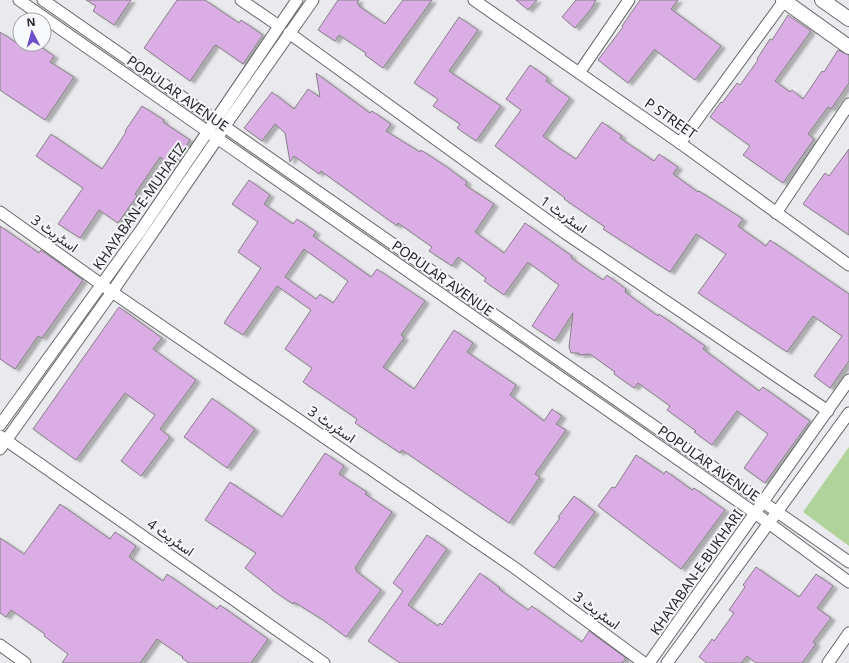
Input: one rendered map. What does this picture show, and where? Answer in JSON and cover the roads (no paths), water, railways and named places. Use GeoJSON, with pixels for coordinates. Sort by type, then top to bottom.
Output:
{"type":"FeatureCollection","features":[{"type":"Feature","properties":{"kind":"main road"},"geometry":{"type":"LineString","coordinates":[[783,0],[849,47]]}},
{"type":"Feature","properties":{"kind":"main road"},"geometry":{"type":"LineString","coordinates":[[822,0],[849,18]]}},
{"type":"Feature","properties":{"kind":"street","name":"POPULAR AVENUE"},"geometry":{"type":"LineString","coordinates":[[20,0],[755,514],[849,582]]}},
{"type":"Feature","properties":{"kind":"street","name":"POPULAR AVENUE"},"geometry":{"type":"LineString","coordinates":[[43,0],[849,562]]}},
{"type":"Feature","properties":{"kind":"street"},"geometry":{"type":"LineString","coordinates":[[241,0],[279,26]]}},
{"type":"Feature","properties":{"kind":"street","name":"KHAYABAN-E-MUHAFIZ"},"geometry":{"type":"LineString","coordinates":[[2,442],[112,292],[217,139],[220,124],[279,26],[297,0]]}},
{"type":"Feature","properties":{"kind":"street","name":"KHAYABAN-E-MUHAFIZ"},"geometry":{"type":"LineString","coordinates":[[0,425],[103,284],[208,132],[220,124],[290,33],[313,0]]}},
{"type":"Feature","properties":{"kind":"street","name":"P STREET"},"geometry":{"type":"LineString","coordinates":[[474,0],[680,143],[849,264]]}},
{"type":"Feature","properties":{"kind":"street"},"geometry":{"type":"LineString","coordinates":[[579,73],[629,0]]}},
{"type":"Feature","properties":{"kind":"street"},"geometry":{"type":"LineString","coordinates":[[680,143],[783,0]]}},
{"type":"Feature","properties":{"kind":"street","name":"اسٹریٹ 1"},"geometry":{"type":"LineString","coordinates":[[290,33],[565,233],[828,411]]}},
{"type":"Feature","properties":{"kind":"street"},"geometry":{"type":"LineString","coordinates":[[776,212],[849,104]]}},
{"type":"Feature","properties":{"kind":"street","name":"اسٹریٹ 3"},"geometry":{"type":"LineString","coordinates":[[0,212],[103,284],[112,292],[515,568],[644,663]]}},
{"type":"Feature","properties":{"kind":"street","name":"KHAYABAN-E-BUKHARI"},"geometry":{"type":"LineString","coordinates":[[649,663],[849,380]]}},
{"type":"Feature","properties":{"kind":"street","name":"KHAYABAN-E-BUKHARI"},"geometry":{"type":"LineString","coordinates":[[666,663],[849,413]]}},
{"type":"Feature","properties":{"kind":"street","name":"اسٹریٹ 4"},"geometry":{"type":"LineString","coordinates":[[2,442],[324,663]]}},
{"type":"Feature","properties":{"kind":"street"},"geometry":{"type":"LineString","coordinates":[[828,663],[849,633]]}},
{"type":"Feature","properties":{"kind":"street"},"geometry":{"type":"LineString","coordinates":[[0,645],[25,663]]}}]}
